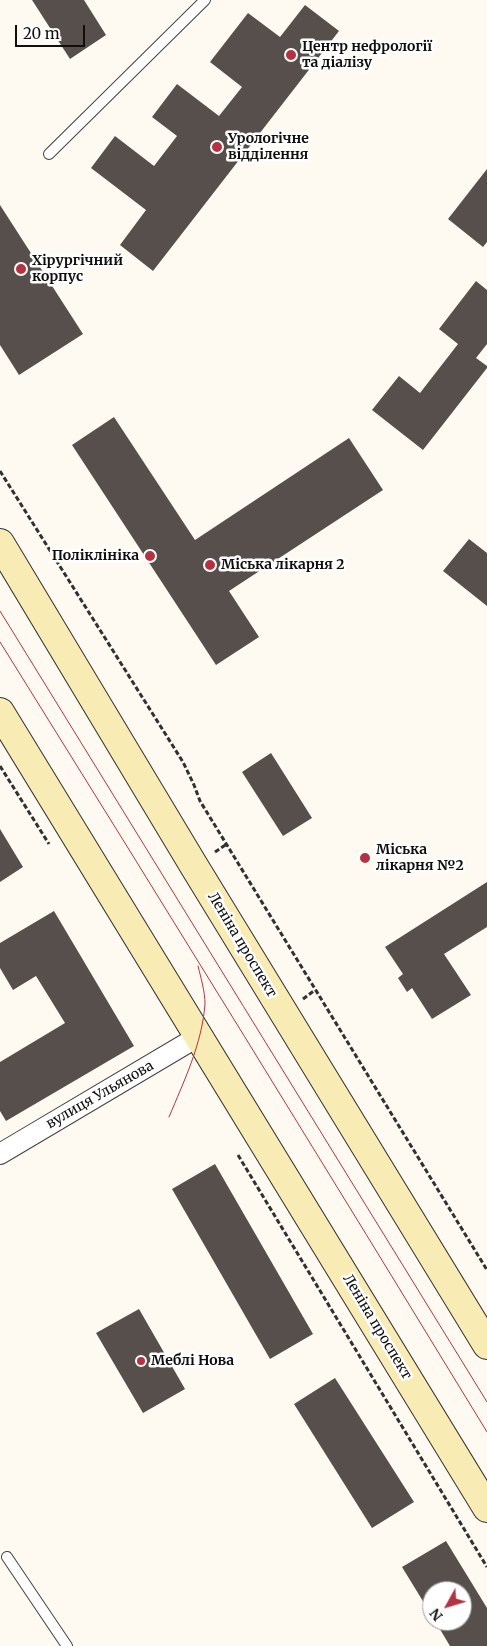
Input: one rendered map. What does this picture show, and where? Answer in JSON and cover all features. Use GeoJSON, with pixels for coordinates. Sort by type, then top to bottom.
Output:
{"type":"FeatureCollection","features":[{"type":"Feature","properties":{"kind":"main road","name":"Леніна проспект"},"geometry":{"type":"LineString","coordinates":[[0,543],[198,875],[487,1345]]}},
{"type":"Feature","properties":{"kind":"main road","name":"Леніна проспект"},"geometry":{"type":"LineString","coordinates":[[0,712],[487,1508]]}},
{"type":"Feature","properties":{"kind":"street","name":"вулиця Ульянова"},"geometry":{"type":"LineString","coordinates":[[0,1154],[199,1036]]}},
{"type":"Feature","properties":{"kind":"lane"},"geometry":{"type":"LineString","coordinates":[[50,154],[205,0]]}},
{"type":"Feature","properties":{"kind":"lane"},"geometry":{"type":"LineString","coordinates":[[7,1557],[67,1646]]}},
{"type":"Feature","properties":{"kind":"path"},"geometry":{"type":"LineString","coordinates":[[0,471],[183,762],[200,801],[487,1270]]}},
{"type":"Feature","properties":{"kind":"path"},"geometry":{"type":"LineString","coordinates":[[0,766],[52,850]]}},
{"type":"Feature","properties":{"kind":"path"},"geometry":{"type":"LineString","coordinates":[[238,1154],[487,1567]]}},
{"type":"Feature","properties":{"kind":"building"},"geometry":{"type":"Polygon","coordinates":[[[32,0],[84,0],[106,35],[70,59],[32,0]]]}},
{"type":"Feature","properties":{"kind":"building"},"geometry":{"type":"Polygon","coordinates":[[[305,5],[339,31],[153,271],[120,245],[146,210],[91,168],[115,136],[154,166],[177,136],[152,117],[177,84],[219,116],[242,87],[210,62],[248,13],[280,37],[305,5]]]}},
{"type":"Feature","properties":{"kind":"building"},"geometry":{"type":"Polygon","coordinates":[[[487,169],[487,242],[483,247],[448,219],[487,169]]]}},
{"type":"Feature","properties":{"kind":"building","name":"Хірургічний корпус"},"geometry":{"type":"Polygon","coordinates":[[[0,205],[83,334],[19,375],[0,345],[0,205]]]}},
{"type":"Feature","properties":{"kind":"building"},"geometry":{"type":"Polygon","coordinates":[[[476,281],[487,290],[487,344],[476,358],[487,368],[423,450],[372,410],[399,376],[420,393],[458,344],[439,329],[476,281]]]}},
{"type":"Feature","properties":{"kind":"building","name":"Міська лікарня 2"},"geometry":{"type":"Polygon","coordinates":[[[114,417],[195,540],[349,438],[383,490],[229,591],[259,637],[216,665],[72,445],[114,417]]]}},
{"type":"Feature","properties":{"kind":"building"},"geometry":{"type":"Polygon","coordinates":[[[469,539],[487,553],[487,606],[443,571],[469,539]]]}},
{"type":"Feature","properties":{"kind":"building"},"geometry":{"type":"Polygon","coordinates":[[[271,753],[312,818],[283,836],[242,772],[271,753]]]}},
{"type":"Feature","properties":{"kind":"building"},"geometry":{"type":"Polygon","coordinates":[[[0,829],[23,867],[0,882],[0,829]]]}},
{"type":"Feature","properties":{"kind":"building"},"geometry":{"type":"Polygon","coordinates":[[[487,882],[487,927],[444,954],[471,995],[432,1019],[412,988],[407,992],[398,978],[403,974],[385,947],[487,882]]]}},
{"type":"Feature","properties":{"kind":"building"},"geometry":{"type":"Polygon","coordinates":[[[54,911],[134,1046],[6,1121],[0,1111],[0,1062],[65,1023],[36,976],[13,990],[0,968],[0,943],[54,911]]]}},
{"type":"Feature","properties":{"kind":"building"},"geometry":{"type":"Polygon","coordinates":[[[215,1164],[313,1334],[270,1359],[172,1189],[215,1164]]]}},
{"type":"Feature","properties":{"kind":"building","name":"Меблі Нова"},"geometry":{"type":"Polygon","coordinates":[[[139,1309],[185,1389],[143,1413],[96,1333],[139,1309]]]}},
{"type":"Feature","properties":{"kind":"building"},"geometry":{"type":"Polygon","coordinates":[[[335,1378],[414,1502],[372,1528],[294,1404],[335,1378]]]}},
{"type":"Feature","properties":{"kind":"building"},"geometry":{"type":"Polygon","coordinates":[[[446,1541],[470,1581],[422,1581],[422,1600],[402,1567],[446,1541]]]}},
{"type":"Feature","properties":{"kind":"building"},"geometry":{"type":"Polygon","coordinates":[[[472,1583],[487,1608],[487,1646],[450,1646],[441,1631],[472,1631],[472,1583]]]}},
{"type":"Feature","properties":{"kind":"tram line"},"geometry":{"type":"LineString","coordinates":[[0,611],[487,1402]]}},
{"type":"Feature","properties":{"kind":"tram line"},"geometry":{"type":"LineString","coordinates":[[0,642],[487,1432]]}},
{"type":"Feature","properties":{"kind":"tram line"},"geometry":{"type":"LineString","coordinates":[[169,1117],[192,1062],[203,1019],[205,999],[198,966]]}},
{"type":"Feature","properties":{"kind":"place","name":"Центр нефрології та діалізу"},"geometry":{"type":"Point","coordinates":[291,55]}},
{"type":"Feature","properties":{"kind":"place","name":"Урологічне відділення"},"geometry":{"type":"Point","coordinates":[217,147]}},
{"type":"Feature","properties":{"kind":"place","name":"Хірургічний корпус"},"geometry":{"type":"Point","coordinates":[21,269]}},
{"type":"Feature","properties":{"kind":"place","name":"Поліклініка"},"geometry":{"type":"Point","coordinates":[150,556]}},
{"type":"Feature","properties":{"kind":"place","name":"Міська лікарня 2"},"geometry":{"type":"Point","coordinates":[210,565]}},
{"type":"Feature","properties":{"kind":"place","name":"Міська лікарня №2"},"geometry":{"type":"Point","coordinates":[365,858]}},
{"type":"Feature","properties":{"kind":"place","name":"Меблі Нова"},"geometry":{"type":"Point","coordinates":[141,1361]}}]}
